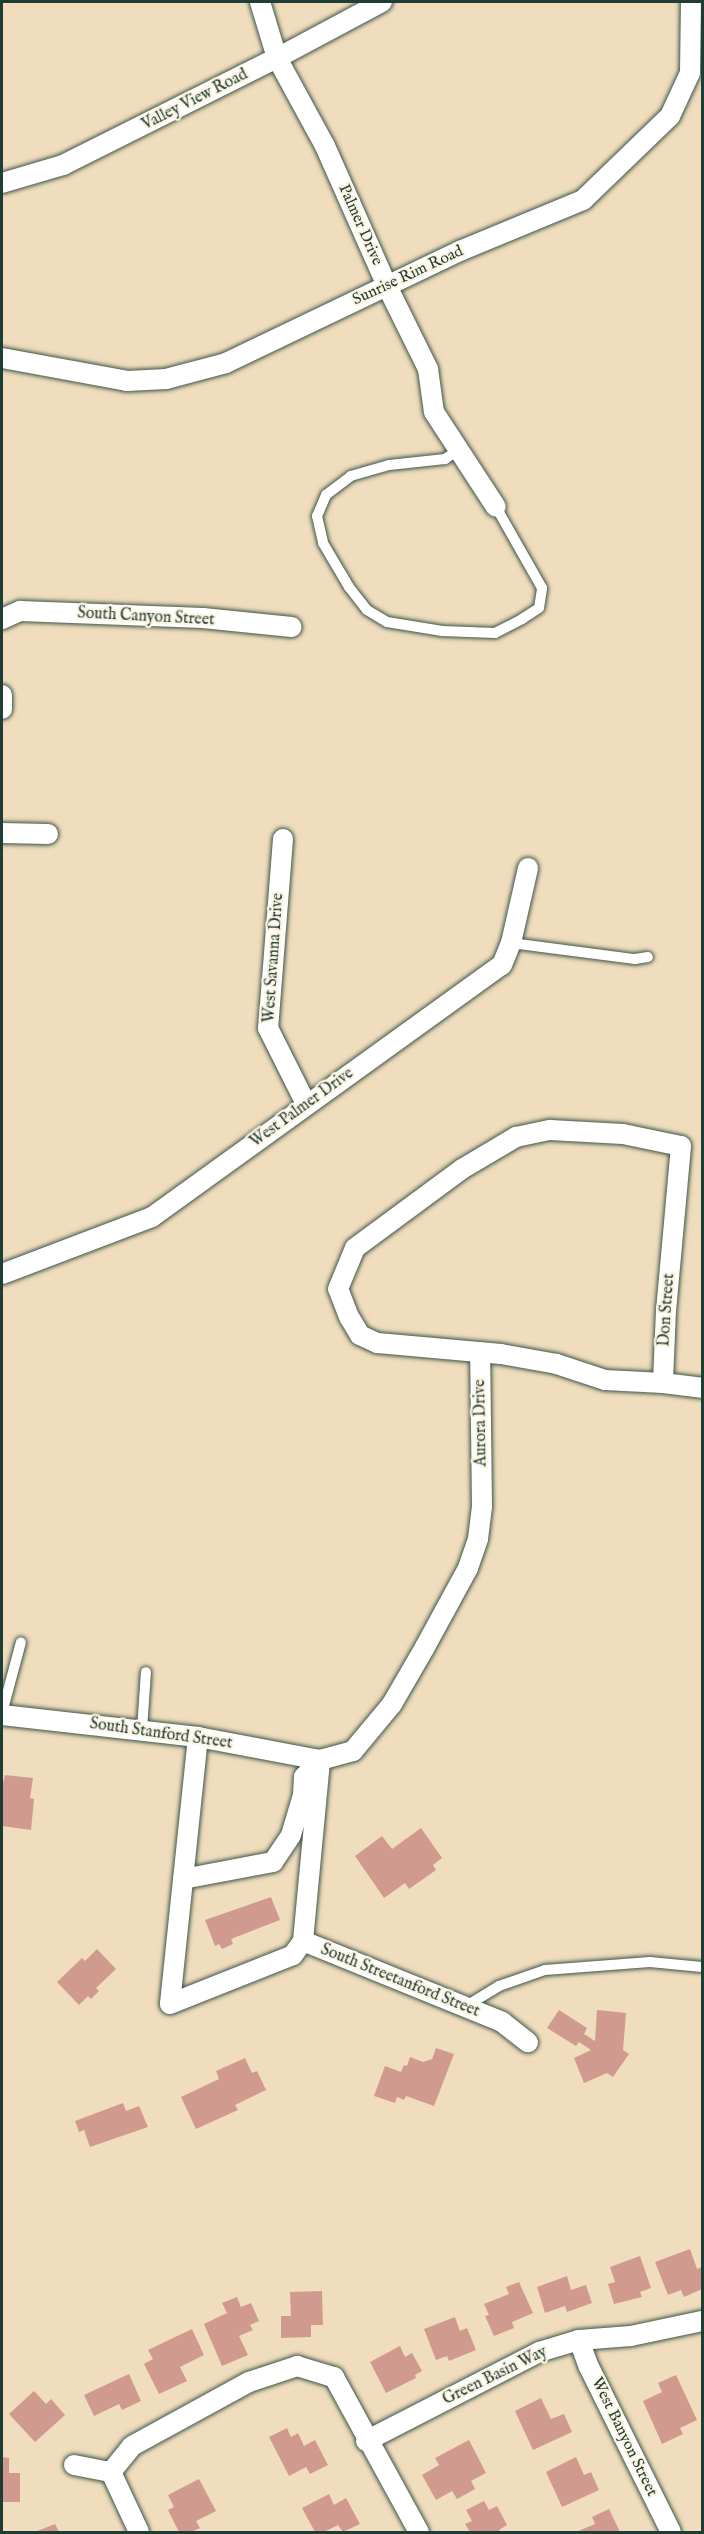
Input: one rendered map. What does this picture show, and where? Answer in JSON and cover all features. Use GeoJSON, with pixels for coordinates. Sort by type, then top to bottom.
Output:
{"type":"FeatureCollection","features":[{"type":"Feature","properties":{"kind":"street","name":"Palmer Drive"},"geometry":{"type":"LineString","coordinates":[[260,2],[277,58],[325,146],[387,286],[428,369],[434,412],[496,507]]}},
{"type":"Feature","properties":{"kind":"street","name":"Valley View Road"},"geometry":{"type":"LineString","coordinates":[[2,183],[63,165],[277,58],[381,2]]}},
{"type":"Feature","properties":{"kind":"street","name":"Sunrise Rim Road"},"geometry":{"type":"LineString","coordinates":[[2,358],[127,381],[166,379],[226,363],[460,251],[583,200],[670,116],[690,74],[691,2]]}},
{"type":"Feature","properties":{"kind":"street","name":"South Canyon Street"},"geometry":{"type":"LineString","coordinates":[[2,619],[20,611],[203,618],[292,627]]}},
{"type":"Feature","properties":{"kind":"street"},"geometry":{"type":"LineString","coordinates":[[2,694],[2,709]]}},
{"type":"Feature","properties":{"kind":"street"},"geometry":{"type":"LineString","coordinates":[[2,832],[48,834]]}},
{"type":"Feature","properties":{"kind":"street","name":"West Savanna Drive"},"geometry":{"type":"LineString","coordinates":[[283,839],[268,1028],[306,1104]]}},
{"type":"Feature","properties":{"kind":"street","name":"West Palmer Drive"},"geometry":{"type":"LineString","coordinates":[[2,1274],[152,1217],[502,965],[511,944],[528,868]]}},
{"type":"Feature","properties":{"kind":"street","name":"Don Street"},"geometry":{"type":"LineString","coordinates":[[480,1352],[377,1343],[360,1335],[349,1317],[338,1289],[355,1248],[442,1184],[516,1137],[550,1130],[623,1134],[681,1146],[666,1310],[663,1383]]}},
{"type":"Feature","properties":{"kind":"street"},"geometry":{"type":"LineString","coordinates":[[480,1352],[557,1364],[605,1380],[702,1388]]}},
{"type":"Feature","properties":{"kind":"street","name":"Aurora Drive"},"geometry":{"type":"LineString","coordinates":[[320,1760],[353,1751],[392,1704],[468,1568],[478,1539],[482,1507],[480,1352]]}},
{"type":"Feature","properties":{"kind":"street","name":"South Stanford Street"},"geometry":{"type":"LineString","coordinates":[[2,1714],[198,1737],[320,1760]]}},
{"type":"Feature","properties":{"kind":"street"},"geometry":{"type":"LineString","coordinates":[[198,1737],[170,2004],[293,1955],[303,1941]]}},
{"type":"Feature","properties":{"kind":"street"},"geometry":{"type":"LineString","coordinates":[[183,1879],[273,1862],[291,1835],[303,1795],[304,1777],[320,1760]]}},
{"type":"Feature","properties":{"kind":"street","name":"South Streetanford Street"},"geometry":{"type":"LineString","coordinates":[[320,1760],[308,1862],[303,1941],[502,2022],[528,2042]]}},
{"type":"Feature","properties":{"kind":"street","name":"Green Basin Way"},"geometry":{"type":"LineString","coordinates":[[366,2442],[539,2352],[579,2340],[631,2336],[702,2321]]}},
{"type":"Feature","properties":{"kind":"street","name":"West Banyon Street"},"geometry":{"type":"LineString","coordinates":[[579,2340],[589,2367],[671,2532]]}},
{"type":"Feature","properties":{"kind":"street"},"geometry":{"type":"LineString","coordinates":[[111,2472],[132,2446],[249,2382],[297,2366],[334,2377],[366,2442],[419,2532]]}},
{"type":"Feature","properties":{"kind":"street"},"geometry":{"type":"LineString","coordinates":[[74,2465],[111,2472]]}},
{"type":"Feature","properties":{"kind":"street"},"geometry":{"type":"LineString","coordinates":[[111,2472],[139,2532]]}},
{"type":"Feature","properties":{"kind":"lane"},"geometry":{"type":"LineString","coordinates":[[458,450],[445,459],[389,465],[351,476],[326,495],[317,516],[323,543],[349,587],[368,610],[387,622],[442,631],[495,633],[522,619],[539,608],[542,588],[496,507]]}},
{"type":"Feature","properties":{"kind":"lane"},"geometry":{"type":"LineString","coordinates":[[511,944],[635,959],[648,957]]}},
{"type":"Feature","properties":{"kind":"lane"},"geometry":{"type":"LineString","coordinates":[[2,1714],[21,1642]]}},
{"type":"Feature","properties":{"kind":"lane"},"geometry":{"type":"LineString","coordinates":[[142,1730],[146,1672]]}},
{"type":"Feature","properties":{"kind":"lane"},"geometry":{"type":"LineString","coordinates":[[463,2008],[499,1986],[545,1970],[650,1962],[702,1967]]}},
{"type":"Feature","properties":{"kind":"building"},"geometry":{"type":"Polygon","coordinates":[[[5,1775],[33,1778],[30,1798],[34,1799],[31,1830],[2,1826],[2,1787],[5,1775]]]}},
{"type":"Feature","properties":{"kind":"building"},"geometry":{"type":"Polygon","coordinates":[[[421,1828],[442,1858],[433,1865],[436,1870],[409,1889],[405,1883],[384,1898],[355,1856],[382,1836],[392,1849],[421,1828]]]}},
{"type":"Feature","properties":{"kind":"building"},"geometry":{"type":"Polygon","coordinates":[[[271,1897],[280,1920],[231,1939],[233,1944],[222,1949],[219,1944],[215,1946],[205,1920],[271,1897]]]}},
{"type":"Feature","properties":{"kind":"building"},"geometry":{"type":"Polygon","coordinates":[[[97,1949],[116,1969],[96,1988],[99,1991],[91,1999],[88,1996],[79,2005],[57,1982],[82,1958],[85,1961],[97,1949]]]}},
{"type":"Feature","properties":{"kind":"building"},"geometry":{"type":"Polygon","coordinates":[[[559,2010],[587,2028],[584,2034],[595,2041],[597,2010],[626,2013],[623,2050],[629,2054],[613,2077],[607,2073],[584,2083],[574,2058],[591,2050],[579,2042],[576,2046],[547,2028],[559,2010]]]}},
{"type":"Feature","properties":{"kind":"building"},"geometry":{"type":"Polygon","coordinates":[[[436,2048],[454,2054],[434,2106],[406,2096],[404,2100],[397,2097],[395,2103],[374,2096],[385,2066],[401,2072],[404,2065],[407,2066],[410,2057],[423,2062],[432,2059],[436,2048]]]}},
{"type":"Feature","properties":{"kind":"building"},"geometry":{"type":"Polygon","coordinates":[[[245,2058],[252,2073],[257,2071],[266,2090],[235,2105],[238,2110],[196,2129],[181,2097],[219,2079],[216,2071],[245,2058]]]}},
{"type":"Feature","properties":{"kind":"building"},"geometry":{"type":"Polygon","coordinates":[[[123,2103],[126,2111],[139,2106],[148,2127],[90,2147],[84,2130],[79,2132],[75,2121],[123,2103]]]}},
{"type":"Feature","properties":{"kind":"building"},"geometry":{"type":"Polygon","coordinates":[[[690,2249],[697,2269],[702,2267],[702,2289],[684,2297],[681,2290],[668,2295],[655,2262],[690,2249]]]}},
{"type":"Feature","properties":{"kind":"building"},"geometry":{"type":"Polygon","coordinates":[[[640,2256],[651,2288],[640,2292],[642,2297],[614,2304],[608,2284],[615,2282],[610,2267],[640,2256]]]}},
{"type":"Feature","properties":{"kind":"building"},"geometry":{"type":"Polygon","coordinates":[[[567,2276],[571,2290],[586,2285],[592,2303],[567,2312],[565,2306],[545,2313],[537,2287],[567,2276]]]}},
{"type":"Feature","properties":{"kind":"building"},"geometry":{"type":"Polygon","coordinates":[[[519,2282],[533,2313],[512,2322],[514,2328],[494,2336],[485,2316],[489,2315],[484,2304],[509,2294],[506,2287],[519,2282]]]}},
{"type":"Feature","properties":{"kind":"building"},"geometry":{"type":"Polygon","coordinates":[[[322,2291],[323,2325],[311,2325],[311,2337],[281,2338],[281,2316],[291,2316],[290,2292],[322,2291]]]}},
{"type":"Feature","properties":{"kind":"building"},"geometry":{"type":"Polygon","coordinates":[[[237,2297],[241,2307],[251,2303],[259,2321],[250,2325],[253,2330],[239,2336],[248,2355],[222,2366],[204,2324],[227,2313],[222,2303],[237,2297]]]}},
{"type":"Feature","properties":{"kind":"building"},"geometry":{"type":"Polygon","coordinates":[[[455,2317],[460,2331],[467,2328],[476,2350],[449,2361],[447,2356],[436,2360],[424,2329],[455,2317]]]}},
{"type":"Feature","properties":{"kind":"building"},"geometry":{"type":"Polygon","coordinates":[[[192,2329],[204,2355],[180,2367],[187,2381],[159,2394],[144,2364],[153,2359],[148,2350],[192,2329]]]}},
{"type":"Feature","properties":{"kind":"building"},"geometry":{"type":"Polygon","coordinates":[[[400,2346],[405,2357],[412,2353],[422,2371],[415,2375],[416,2378],[386,2393],[370,2362],[400,2346]]]}},
{"type":"Feature","properties":{"kind":"building"},"geometry":{"type":"Polygon","coordinates":[[[129,2374],[141,2401],[122,2410],[119,2404],[94,2416],[84,2395],[129,2374]]]}},
{"type":"Feature","properties":{"kind":"building"},"geometry":{"type":"Polygon","coordinates":[[[676,2375],[697,2420],[680,2428],[683,2434],[662,2444],[643,2401],[662,2392],[658,2383],[676,2375]]]}},
{"type":"Feature","properties":{"kind":"building"},"geometry":{"type":"Polygon","coordinates":[[[34,2391],[46,2404],[51,2399],[65,2415],[35,2442],[9,2414],[34,2391]]]}},
{"type":"Feature","properties":{"kind":"building"},"geometry":{"type":"Polygon","coordinates":[[[541,2398],[551,2419],[564,2414],[572,2432],[533,2450],[515,2411],[541,2398]]]}},
{"type":"Feature","properties":{"kind":"building"},"geometry":{"type":"Polygon","coordinates":[[[287,2428],[291,2437],[298,2433],[304,2446],[315,2440],[328,2465],[310,2474],[306,2467],[289,2476],[269,2437],[287,2428]]]}},
{"type":"Feature","properties":{"kind":"building"},"geometry":{"type":"Polygon","coordinates":[[[469,2440],[486,2473],[471,2481],[475,2489],[457,2499],[452,2491],[436,2500],[422,2475],[439,2465],[435,2458],[469,2440]]]}},
{"type":"Feature","properties":{"kind":"building"},"geometry":{"type":"Polygon","coordinates":[[[2,2457],[9,2458],[9,2473],[20,2473],[20,2502],[2,2502],[2,2457]]]}},
{"type":"Feature","properties":{"kind":"building"},"geometry":{"type":"Polygon","coordinates":[[[576,2457],[584,2475],[591,2472],[599,2490],[562,2507],[546,2472],[576,2457]]]}},
{"type":"Feature","properties":{"kind":"building"},"geometry":{"type":"Polygon","coordinates":[[[199,2479],[216,2511],[196,2521],[200,2528],[191,2532],[179,2532],[168,2510],[174,2507],[168,2495],[199,2479]]]}},
{"type":"Feature","properties":{"kind":"building"},"geometry":{"type":"Polygon","coordinates":[[[329,2494],[334,2505],[346,2498],[360,2524],[343,2532],[338,2525],[324,2532],[315,2532],[302,2508],[329,2494]]]}},
{"type":"Feature","properties":{"kind":"building"},"geometry":{"type":"Polygon","coordinates":[[[484,2501],[489,2510],[497,2506],[507,2525],[499,2530],[500,2532],[470,2532],[465,2524],[472,2521],[466,2510],[484,2501]]]}},
{"type":"Feature","properties":{"kind":"building"},"geometry":{"type":"Polygon","coordinates":[[[609,2509],[620,2532],[576,2532],[595,2524],[592,2517],[609,2509]]]}},
{"type":"Feature","properties":{"kind":"building"},"geometry":{"type":"Polygon","coordinates":[[[55,2524],[59,2532],[35,2532],[55,2524]]]}}]}
